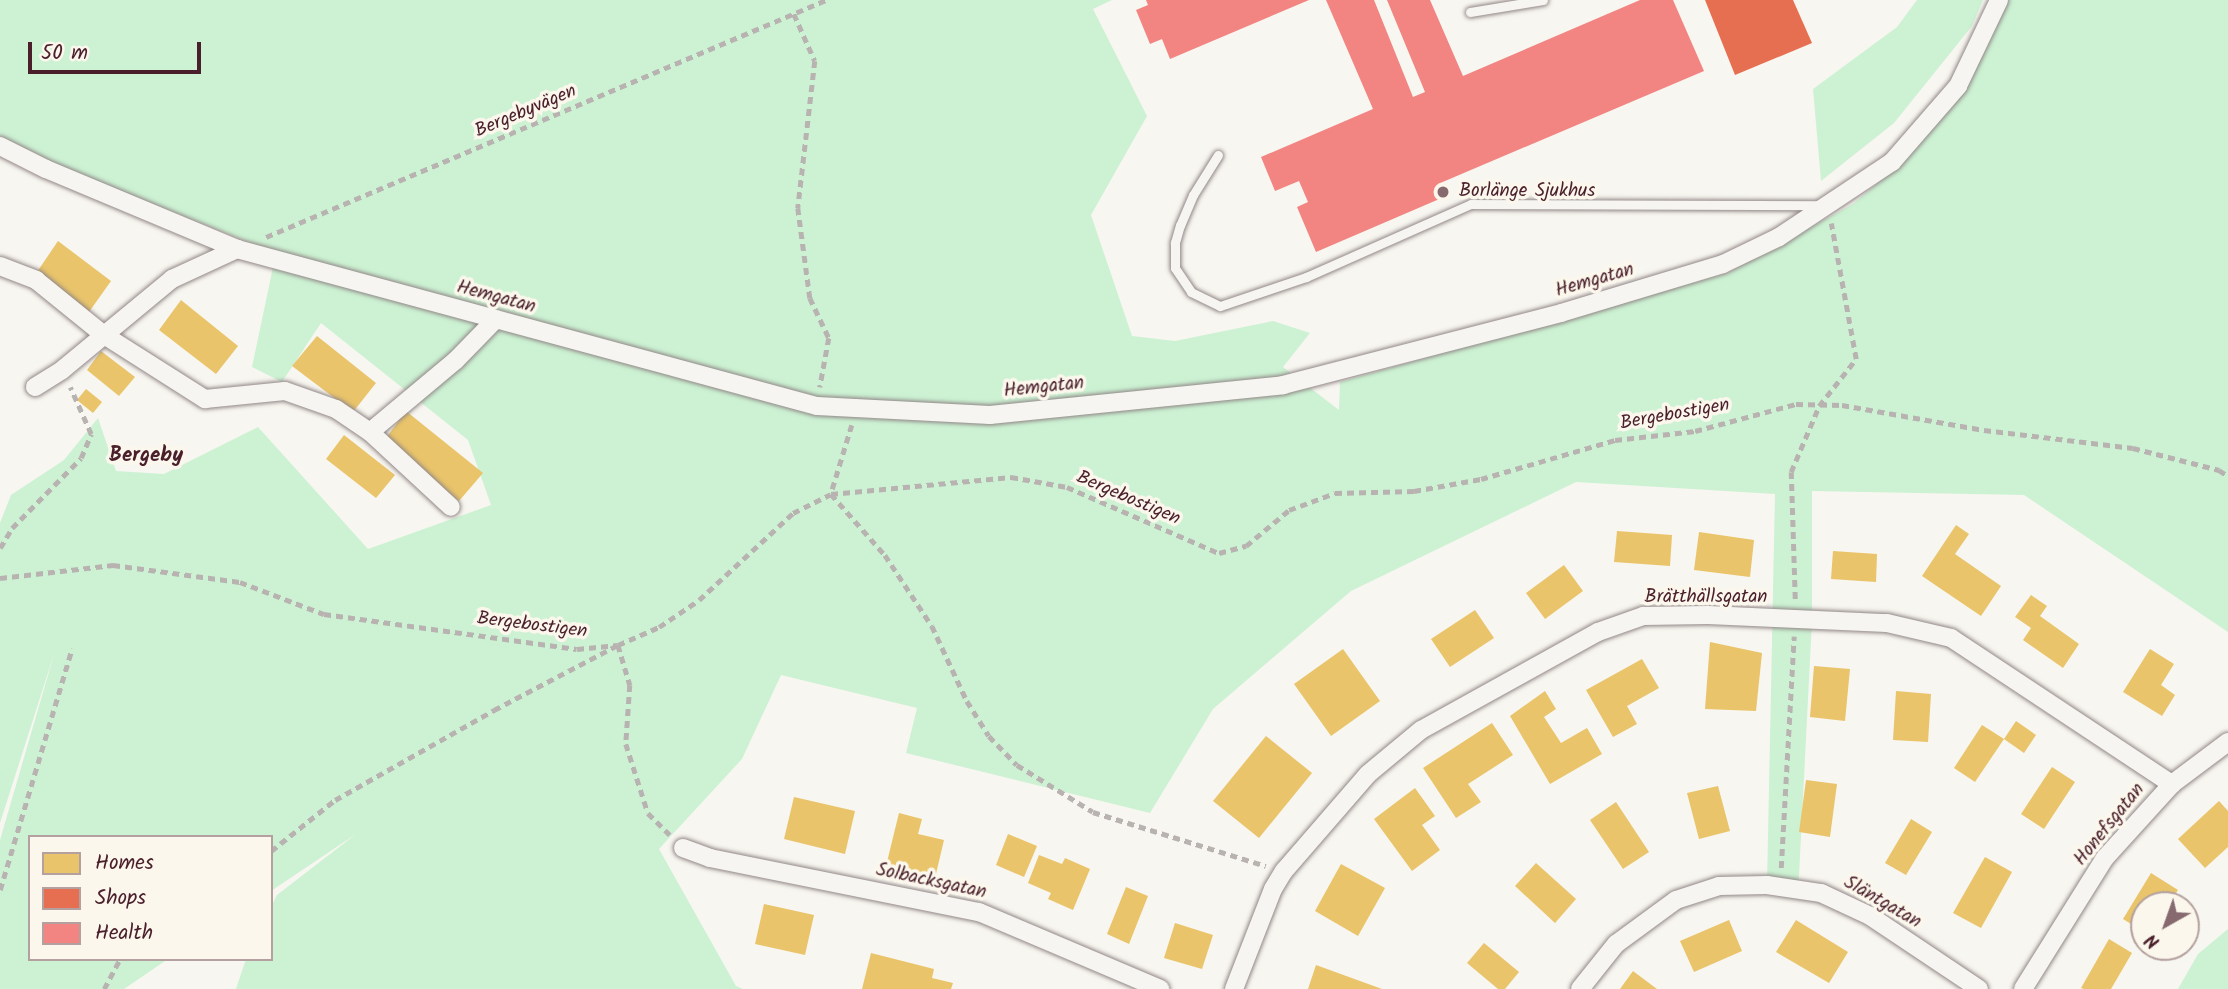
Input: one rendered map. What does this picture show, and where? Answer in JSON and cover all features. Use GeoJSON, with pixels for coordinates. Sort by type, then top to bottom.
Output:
{"type":"FeatureCollection","features":[{"type":"Feature","properties":{"kind":"street","name":"Hemgatan"},"geometry":{"type":"LineString","coordinates":[[0,146],[46,169],[237,249],[817,405],[990,415],[1283,385],[1561,313],[1723,264],[1779,237],[1892,162],[1958,86],[1999,0]]}},
{"type":"Feature","properties":{"kind":"street"},"geometry":{"type":"LineString","coordinates":[[35,387],[62,370],[172,279],[237,249]]}},
{"type":"Feature","properties":{"kind":"street"},"geometry":{"type":"LineString","coordinates":[[0,266],[36,281],[104,335],[205,399],[285,391],[336,409],[370,432],[450,508]]}},
{"type":"Feature","properties":{"kind":"street"},"geometry":{"type":"LineString","coordinates":[[370,432],[456,360],[496,319]]}},
{"type":"Feature","properties":{"kind":"street","name":"Brätthällsgatan"},"geometry":{"type":"LineString","coordinates":[[1234,989],[1273,889],[1284,871],[1368,774],[1420,730],[1598,632],[1643,616],[1708,615],[1795,621],[1887,623],[1951,638],[2172,784]]}},
{"type":"Feature","properties":{"kind":"street","name":"Honefsgatan"},"geometry":{"type":"LineString","coordinates":[[2023,989],[2105,858],[2172,784],[2228,742]]}},
{"type":"Feature","properties":{"kind":"street","name":"Solbacksgatan"},"geometry":{"type":"LineString","coordinates":[[683,848],[710,858],[979,912],[1160,989]]}},
{"type":"Feature","properties":{"kind":"street","name":"Släntgatan"},"geometry":{"type":"LineString","coordinates":[[1580,989],[1616,944],[1676,900],[1718,886],[1780,886],[1821,893],[1870,916],[1979,989]]}},
{"type":"Feature","properties":{"kind":"lane"},"geometry":{"type":"LineString","coordinates":[[1469,12],[1543,0]]}},
{"type":"Feature","properties":{"kind":"lane"},"geometry":{"type":"LineString","coordinates":[[1218,155],[1193,195],[1175,243],[1175,268],[1191,292],[1220,306],[1306,277],[1471,204],[1828,205]]}},
{"type":"Feature","properties":{"kind":"path","name":"Bergebyvägen"},"geometry":{"type":"LineString","coordinates":[[237,249],[826,0]]}},
{"type":"Feature","properties":{"kind":"path"},"geometry":{"type":"LineString","coordinates":[[794,13],[815,61],[799,208],[810,298],[829,338],[817,405]]}},
{"type":"Feature","properties":{"kind":"path"},"geometry":{"type":"LineString","coordinates":[[1780,886],[1795,621],[1791,472],[1819,406],[1856,359],[1828,205]]}},
{"type":"Feature","properties":{"kind":"path"},"geometry":{"type":"LineString","coordinates":[[0,548],[12,528],[81,458],[91,434],[62,370]]}},
{"type":"Feature","properties":{"kind":"path","name":"Bergebostigen"},"geometry":{"type":"LineString","coordinates":[[0,578],[113,565],[240,582],[324,614],[577,649],[618,645],[659,627],[699,600],[793,513],[831,494],[1012,477],[1067,487],[1219,553],[1246,546],[1289,510],[1335,493],[1414,491],[1481,479],[1615,440],[1695,430],[1796,404],[1842,405],[1984,430],[2133,448],[2219,470],[2228,476]]}},
{"type":"Feature","properties":{"kind":"path"},"geometry":{"type":"LineString","coordinates":[[858,408],[831,494],[886,555],[932,626],[967,701],[981,724],[1017,765],[1093,812],[1284,871]]}},
{"type":"Feature","properties":{"kind":"path"},"geometry":{"type":"LineString","coordinates":[[273,849],[335,800],[494,710],[618,645],[630,685],[626,744],[629,755],[648,813],[683,848]]}},
{"type":"Feature","properties":{"kind":"path"},"geometry":{"type":"LineString","coordinates":[[0,890],[72,649]]}},
{"type":"Feature","properties":{"kind":"path"},"geometry":{"type":"LineString","coordinates":[[104,989],[119,961]]}},
{"type":"Feature","properties":{"kind":"green space"},"geometry":{"type":"Polygon","coordinates":[[[0,0],[1112,0],[1093,9],[1147,116],[1091,215],[1132,336],[1175,341],[1273,321],[1310,333],[1283,367],[1339,410],[1340,382],[1728,273],[1853,204],[1898,166],[1966,88],[2008,0],[2228,0],[2228,632],[2024,495],[1812,491],[1812,621],[1798,895],[1767,885],[1775,494],[1576,482],[1351,591],[1213,709],[1150,813],[906,753],[917,708],[781,675],[742,759],[659,849],[736,986],[743,989],[236,989],[245,961],[273,961],[273,903],[277,895],[356,834],[273,890],[273,835],[28,835],[28,961],[165,961],[124,989],[0,989],[0,840],[55,651],[0,823],[0,523],[11,495],[64,460],[98,418],[116,471],[164,474],[258,427],[368,549],[491,505],[468,440],[321,323],[282,382],[252,367],[276,253],[47,162],[0,136],[0,0]]]}},
{"type":"Feature","properties":{"kind":"green space"},"geometry":{"type":"Polygon","coordinates":[[[1917,0],[1983,0],[1972,26],[1894,123],[1821,181],[1813,89],[1897,27],[1917,0]]]}},
{"type":"Feature","properties":{"kind":"green space"},"geometry":{"type":"Polygon","coordinates":[[[2228,929],[2228,989],[2178,989],[2194,961],[2200,961],[2200,952],[2228,929]]]}},
{"type":"Feature","properties":{"kind":"building: Homes"},"geometry":{"type":"Polygon","coordinates":[[[58,241],[111,281],[89,312],[37,272],[58,241]]]}},
{"type":"Feature","properties":{"kind":"building: Homes"},"geometry":{"type":"Polygon","coordinates":[[[181,300],[238,346],[216,374],[159,330],[181,300]]]}},
{"type":"Feature","properties":{"kind":"building: Homes"},"geometry":{"type":"Polygon","coordinates":[[[317,336],[376,383],[353,412],[292,366],[317,336]]]}},
{"type":"Feature","properties":{"kind":"building: Homes"},"geometry":{"type":"Polygon","coordinates":[[[101,351],[135,377],[119,396],[87,370],[101,351]]]}},
{"type":"Feature","properties":{"kind":"building: Homes"},"geometry":{"type":"Polygon","coordinates":[[[86,389],[102,402],[93,413],[77,400],[86,389]]]}},
{"type":"Feature","properties":{"kind":"building: Homes"},"geometry":{"type":"Polygon","coordinates":[[[406,411],[483,473],[459,501],[383,442],[406,411]]]}},
{"type":"Feature","properties":{"kind":"building: Homes"},"geometry":{"type":"Polygon","coordinates":[[[344,435],[395,475],[376,498],[326,459],[344,435]]]}},
{"type":"Feature","properties":{"kind":"building: Homes"},"geometry":{"type":"Polygon","coordinates":[[[1956,525],[1969,534],[1955,554],[2001,586],[1981,616],[1922,576],[1956,525]]]}},
{"type":"Feature","properties":{"kind":"building: Homes"},"geometry":{"type":"Polygon","coordinates":[[[1617,531],[1672,535],[1670,566],[1614,562],[1617,531]]]}},
{"type":"Feature","properties":{"kind":"building: Homes"},"geometry":{"type":"Polygon","coordinates":[[[1699,532],[1754,540],[1750,577],[1694,570],[1699,532]]]}},
{"type":"Feature","properties":{"kind":"building: Homes"},"geometry":{"type":"Polygon","coordinates":[[[1833,551],[1877,554],[1876,582],[1831,579],[1833,551]]]}},
{"type":"Feature","properties":{"kind":"building: Homes"},"geometry":{"type":"Polygon","coordinates":[[[1564,565],[1583,591],[1545,619],[1526,593],[1564,565]]]}},
{"type":"Feature","properties":{"kind":"building: Homes"},"geometry":{"type":"Polygon","coordinates":[[[2031,595],[2047,606],[2040,616],[2079,644],[2063,668],[2023,640],[2031,628],[2015,617],[2031,595]]]}},
{"type":"Feature","properties":{"kind":"building: Homes"},"geometry":{"type":"Polygon","coordinates":[[[1475,610],[1494,638],[1450,667],[1431,639],[1475,610]]]}},
{"type":"Feature","properties":{"kind":"building: Homes"},"geometry":{"type":"Polygon","coordinates":[[[1710,642],[1762,653],[1756,711],[1705,709],[1710,642]]]}},
{"type":"Feature","properties":{"kind":"building: Homes"},"geometry":{"type":"Polygon","coordinates":[[[1343,649],[1380,701],[1331,736],[1294,684],[1343,649]]]}},
{"type":"Feature","properties":{"kind":"building: Homes"},"geometry":{"type":"Polygon","coordinates":[[[2150,649],[2174,664],[2161,685],[2175,695],[2162,716],[2123,692],[2150,649]]]}},
{"type":"Feature","properties":{"kind":"building: Homes"},"geometry":{"type":"Polygon","coordinates":[[[1642,659],[1659,688],[1627,706],[1637,724],[1613,737],[1586,690],[1642,659]]]}},
{"type":"Feature","properties":{"kind":"building: Homes"},"geometry":{"type":"Polygon","coordinates":[[[1814,666],[1850,669],[1845,721],[1810,717],[1814,666]]]}},
{"type":"Feature","properties":{"kind":"building: Homes"},"geometry":{"type":"Polygon","coordinates":[[[1545,691],[1556,709],[1544,717],[1561,743],[1587,728],[1602,754],[1550,784],[1510,716],[1545,691]]]}},
{"type":"Feature","properties":{"kind":"building: Homes"},"geometry":{"type":"Polygon","coordinates":[[[1896,691],[1931,694],[1928,742],[1893,740],[1896,691]]]}},
{"type":"Feature","properties":{"kind":"building: Homes"},"geometry":{"type":"Polygon","coordinates":[[[2016,721],[2036,735],[2024,753],[2004,739],[2016,721]]]}},
{"type":"Feature","properties":{"kind":"building: Homes"},"geometry":{"type":"Polygon","coordinates":[[[1492,723],[1513,755],[1468,784],[1481,802],[1456,818],[1423,768],[1492,723]]]}},
{"type":"Feature","properties":{"kind":"building: Homes"},"geometry":{"type":"Polygon","coordinates":[[[1982,725],[2004,739],[1975,782],[1954,768],[1982,725]]]}},
{"type":"Feature","properties":{"kind":"building: Homes"},"geometry":{"type":"Polygon","coordinates":[[[1266,736],[1312,773],[1259,838],[1213,801],[1266,736]]]}},
{"type":"Feature","properties":{"kind":"building: Homes"},"geometry":{"type":"Polygon","coordinates":[[[2052,767],[2075,782],[2044,829],[2021,814],[2052,767]]]}},
{"type":"Feature","properties":{"kind":"building: Homes"},"geometry":{"type":"Polygon","coordinates":[[[1806,780],[1837,784],[1830,837],[1799,832],[1806,780]]]}},
{"type":"Feature","properties":{"kind":"building: Homes"},"geometry":{"type":"Polygon","coordinates":[[[1718,786],[1730,831],[1699,839],[1687,793],[1718,786]]]}},
{"type":"Feature","properties":{"kind":"building: Homes"},"geometry":{"type":"Polygon","coordinates":[[[1415,788],[1435,816],[1422,825],[1440,850],[1412,871],[1374,819],[1415,788]]]}},
{"type":"Feature","properties":{"kind":"building: Homes"},"geometry":{"type":"Polygon","coordinates":[[[794,797],[855,811],[845,854],[784,839],[794,797]]]}},
{"type":"Feature","properties":{"kind":"building: Homes"},"geometry":{"type":"Polygon","coordinates":[[[2219,801],[2228,811],[2228,847],[2205,868],[2178,839],[2219,801]]]}},
{"type":"Feature","properties":{"kind":"building: Homes"},"geometry":{"type":"Polygon","coordinates":[[[1616,802],[1649,852],[1623,869],[1590,820],[1616,802]]]}},
{"type":"Feature","properties":{"kind":"building: Homes"},"geometry":{"type":"Polygon","coordinates":[[[899,813],[922,819],[918,834],[944,840],[935,878],[886,866],[899,813]]]}},
{"type":"Feature","properties":{"kind":"building: Homes"},"geometry":{"type":"Polygon","coordinates":[[[1911,819],[1932,832],[1906,875],[1885,863],[1911,819]]]}},
{"type":"Feature","properties":{"kind":"building: Homes"},"geometry":{"type":"Polygon","coordinates":[[[1008,834],[1037,846],[1024,877],[996,865],[1008,834]]]}},
{"type":"Feature","properties":{"kind":"building: Homes"},"geometry":{"type":"Polygon","coordinates":[[[1039,855],[1062,864],[1065,858],[1090,869],[1073,910],[1048,899],[1051,893],[1028,883],[1039,855]]]}},
{"type":"Feature","properties":{"kind":"building: Homes"},"geometry":{"type":"Polygon","coordinates":[[[1985,857],[2012,872],[1981,928],[1953,913],[1985,857]]]}},
{"type":"Feature","properties":{"kind":"building: Homes"},"geometry":{"type":"Polygon","coordinates":[[[1536,863],[1576,899],[1555,923],[1515,886],[1536,863]]]}},
{"type":"Feature","properties":{"kind":"building: Homes"},"geometry":{"type":"Polygon","coordinates":[[[1341,864],[1385,888],[1358,936],[1315,911],[1341,864]]]}},
{"type":"Feature","properties":{"kind":"building: Homes"},"geometry":{"type":"Polygon","coordinates":[[[2151,873],[2178,890],[2177,891],[2140,891],[2151,873]]]}},
{"type":"Feature","properties":{"kind":"building: Homes"},"geometry":{"type":"Polygon","coordinates":[[[1126,887],[1148,896],[1129,944],[1107,934],[1126,887]]]}},
{"type":"Feature","properties":{"kind":"building: Homes"},"geometry":{"type":"Polygon","coordinates":[[[764,904],[814,915],[805,955],[755,944],[764,904]]]}},
{"type":"Feature","properties":{"kind":"building: Homes"},"geometry":{"type":"Polygon","coordinates":[[[2130,908],[2130,923],[2123,919],[2130,908]]]}},
{"type":"Feature","properties":{"kind":"building: Homes"},"geometry":{"type":"Polygon","coordinates":[[[1729,920],[1742,951],[1694,972],[1680,941],[1729,920]]]}},
{"type":"Feature","properties":{"kind":"building: Homes"},"geometry":{"type":"Polygon","coordinates":[[[1796,920],[1848,952],[1829,983],[1776,952],[1796,920]]]}},
{"type":"Feature","properties":{"kind":"building: Homes"},"geometry":{"type":"Polygon","coordinates":[[[1175,923],[1213,935],[1202,969],[1164,958],[1175,923]]]}},
{"type":"Feature","properties":{"kind":"building: Homes"},"geometry":{"type":"Polygon","coordinates":[[[2109,939],[2130,952],[2130,956],[2111,989],[2081,988],[2109,939]]]}},
{"type":"Feature","properties":{"kind":"building: Homes"},"geometry":{"type":"Polygon","coordinates":[[[1484,943],[1519,972],[1505,989],[1498,989],[1467,963],[1484,943]]]}},
{"type":"Feature","properties":{"kind":"building: Homes"},"geometry":{"type":"Polygon","coordinates":[[[871,953],[934,969],[932,978],[953,983],[951,989],[862,989],[871,953]]]}},
{"type":"Feature","properties":{"kind":"building: Homes"},"geometry":{"type":"Polygon","coordinates":[[[1316,965],[1382,989],[1308,989],[1316,965]]]}},
{"type":"Feature","properties":{"kind":"building: Homes"},"geometry":{"type":"Polygon","coordinates":[[[1633,971],[1657,989],[1620,989],[1633,971]]]}},
{"type":"Feature","properties":{"kind":"building: Shops"},"geometry":{"type":"Polygon","coordinates":[[[1705,0],[1793,0],[1812,43],[1735,75],[1705,0]]]}},
{"type":"Feature","properties":{"kind":"building: Health"},"geometry":{"type":"Polygon","coordinates":[[[1146,0],[1309,0],[1170,59],[1162,39],[1150,44],[1136,10],[1148,5],[1146,0]]]}},
{"type":"Feature","properties":{"kind":"building: Health"},"geometry":{"type":"Polygon","coordinates":[[[1326,0],[1374,0],[1413,97],[1425,92],[1387,0],[1430,0],[1463,76],[1640,0],[1673,0],[1704,71],[1438,184],[1444,197],[1316,252],[1297,207],[1308,202],[1299,181],[1275,191],[1261,157],[1373,109],[1326,0]]]}},
{"type":"Feature","properties":{"kind":"place","name":"Borlänge Sjukhus"},"geometry":{"type":"Point","coordinates":[1443,192]}},
{"type":"Feature","properties":{"kind":"district","name":"Bergeby"},"geometry":{"type":"Point","coordinates":[146,456]}}]}
